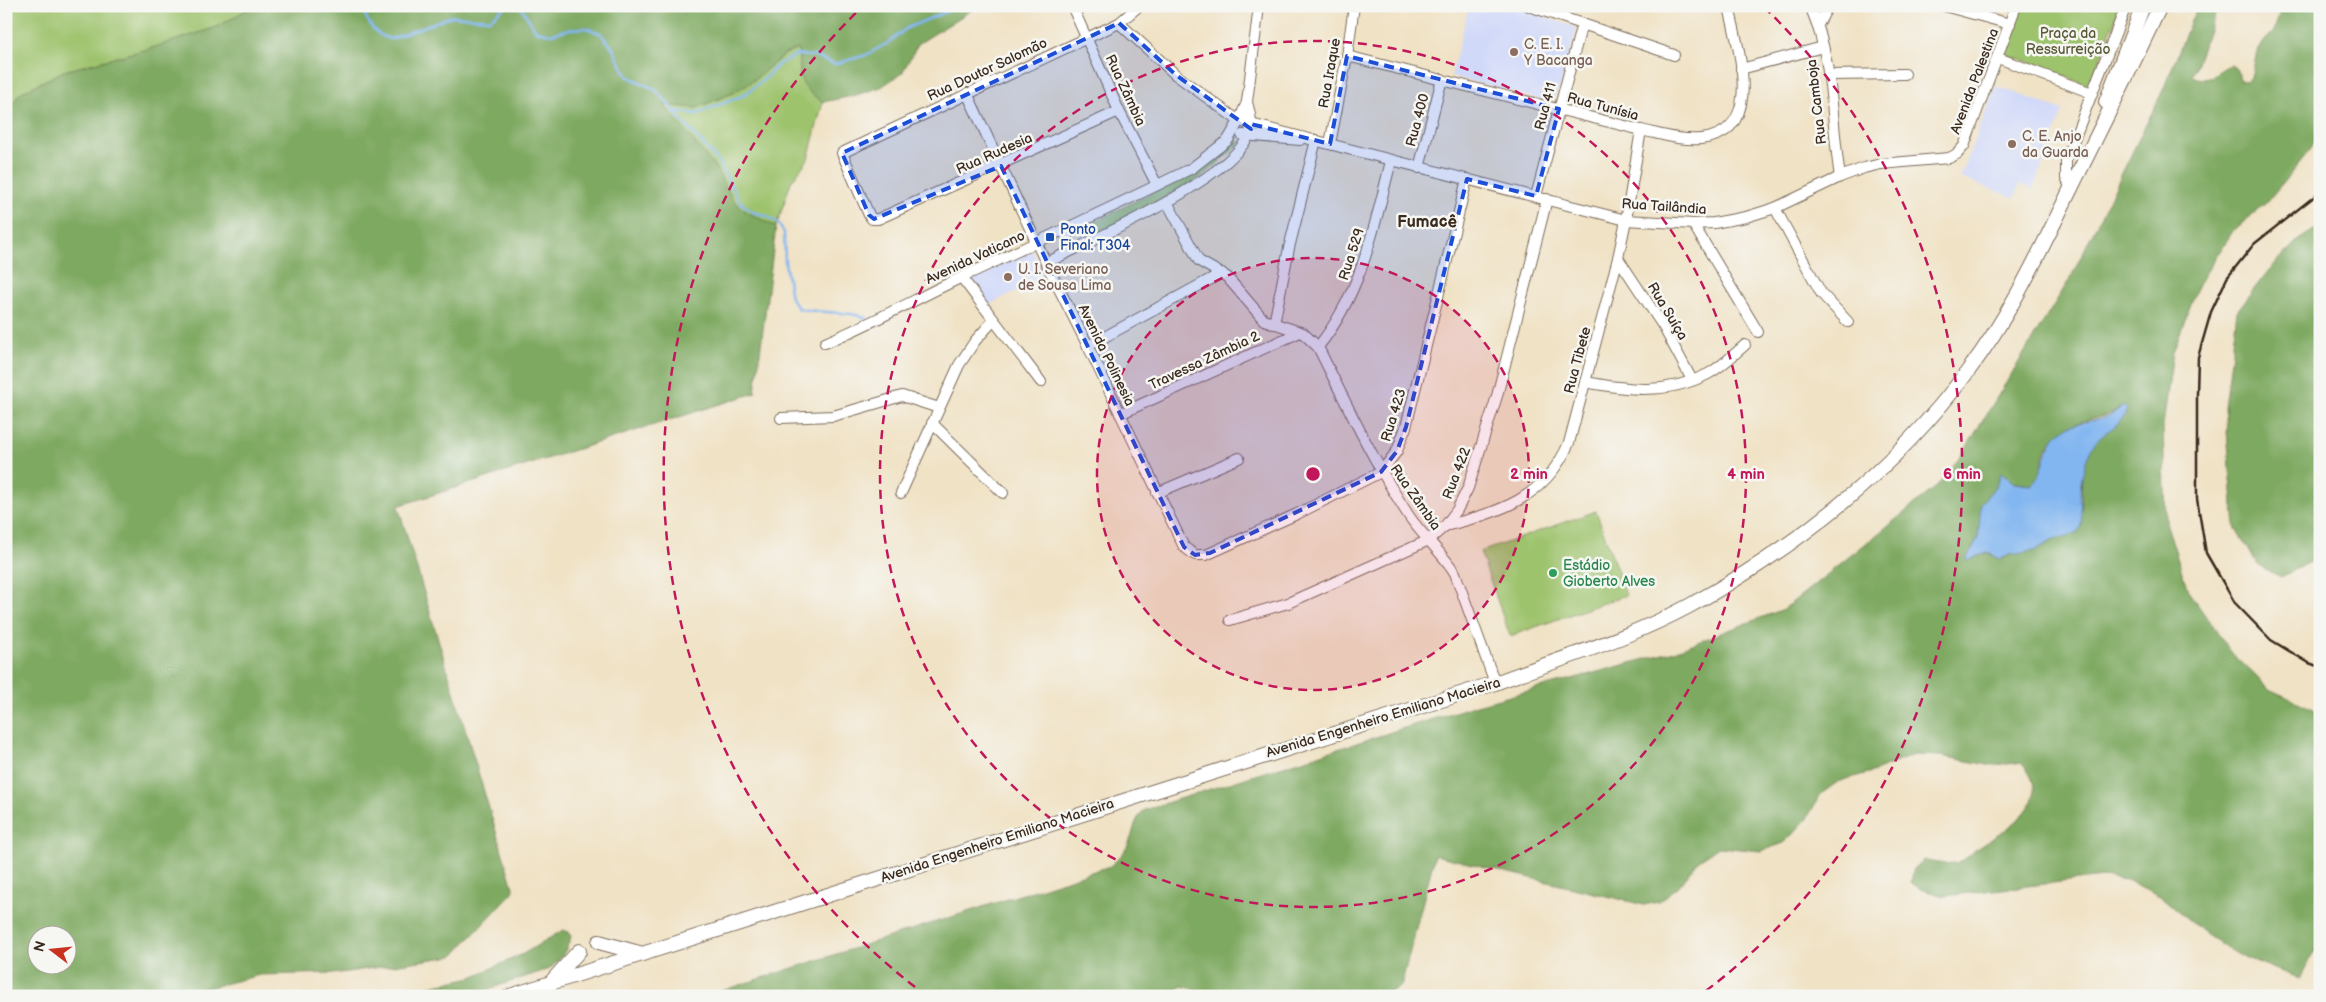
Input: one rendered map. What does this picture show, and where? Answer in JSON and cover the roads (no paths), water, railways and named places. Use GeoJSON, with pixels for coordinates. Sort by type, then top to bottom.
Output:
{"type":"FeatureCollection","features":[{"type":"Feature","properties":{"kind":"highway"},"geometry":{"type":"LineString","coordinates":[[2074,183],[2143,6]]}},
{"type":"Feature","properties":{"kind":"highway"},"geometry":{"type":"LineString","coordinates":[[2074,183],[2160,6]]}},
{"type":"Feature","properties":{"kind":"highway","name":"Avenida Engenheiro Emiliano Macieira"},"geometry":{"type":"LineString","coordinates":[[510,996],[1495,683],[1643,627],[1687,607],[1746,573],[1793,542],[1863,485],[1948,397],[1985,348],[2018,294],[2074,183]]}},
{"type":"Feature","properties":{"kind":"highway"},"geometry":{"type":"LineString","coordinates":[[599,942],[628,952],[642,954]]}},
{"type":"Feature","properties":{"kind":"highway"},"geometry":{"type":"LineString","coordinates":[[550,983],[561,973],[579,950]]}},
{"type":"Feature","properties":{"kind":"street","name":"Rua Zâmbia"},"geometry":{"type":"LineString","coordinates":[[1072,6],[1088,38],[1119,111],[1157,186]]}},
{"type":"Feature","properties":{"kind":"street","name":"Rua Doutor Salomão"},"geometry":{"type":"LineString","coordinates":[[878,219],[872,219],[869,216],[843,158],[843,151],[1119,23],[1139,6]]}},
{"type":"Feature","properties":{"kind":"street","name":"Avenida Vaticano"},"geometry":{"type":"LineString","coordinates":[[825,343],[885,317],[962,278],[1157,186],[1209,156],[1234,132],[1247,102],[1260,6]]}},
{"type":"Feature","properties":{"kind":"street","name":"Rua Iraque"},"geometry":{"type":"LineString","coordinates":[[1330,144],[1347,56],[1354,6]]}},
{"type":"Feature","properties":{"kind":"street"},"geometry":{"type":"LineString","coordinates":[[1528,6],[1674,55]]}},
{"type":"Feature","properties":{"kind":"street","name":"Rua Tunísia"},"geometry":{"type":"LineString","coordinates":[[1347,56],[1641,130],[1694,140],[1725,131],[1734,122],[1742,108],[1742,69],[1729,6]]}},
{"type":"Feature","properties":{"kind":"street","name":"Rua Camboja"},"geometry":{"type":"LineString","coordinates":[[1810,6],[1818,25],[1829,75],[1833,130],[1840,177]]}},
{"type":"Feature","properties":{"kind":"street"},"geometry":{"type":"LineString","coordinates":[[1818,25],[1828,6]]}},
{"type":"Feature","properties":{"kind":"street"},"geometry":{"type":"LineString","coordinates":[[1944,6],[2010,24]]}},
{"type":"Feature","properties":{"kind":"street","name":"Avenida Palestina"},"geometry":{"type":"LineString","coordinates":[[1949,158],[1957,154],[1964,146],[2016,6]]}},
{"type":"Feature","properties":{"kind":"street"},"geometry":{"type":"LineString","coordinates":[[2074,183],[2066,178],[2066,160],[2126,6]]}},
{"type":"Feature","properties":{"kind":"street"},"geometry":{"type":"LineString","coordinates":[[1119,23],[1176,75],[1239,121]]}},
{"type":"Feature","properties":{"kind":"street","name":"Rua 411"},"geometry":{"type":"LineString","coordinates":[[1536,196],[1582,24]]}},
{"type":"Feature","properties":{"kind":"street"},"geometry":{"type":"LineString","coordinates":[[1742,69],[1823,48]]}},
{"type":"Feature","properties":{"kind":"street"},"geometry":{"type":"LineString","coordinates":[[1998,58],[2092,93]]}},
{"type":"Feature","properties":{"kind":"street"},"geometry":{"type":"LineString","coordinates":[[1829,75],[1905,74]]}},
{"type":"Feature","properties":{"kind":"street","name":"Rua 400"},"geometry":{"type":"LineString","coordinates":[[1419,168],[1442,79]]}},
{"type":"Feature","properties":{"kind":"street","name":"Avenida Polinesia"},"geometry":{"type":"LineString","coordinates":[[967,93],[1046,263],[1088,346],[1184,547]]}},
{"type":"Feature","properties":{"kind":"street","name":"Avenida Vaticano"},"geometry":{"type":"LineString","coordinates":[[1046,263],[1190,189],[1234,156],[1248,137],[1252,124],[1247,102]]}},
{"type":"Feature","properties":{"kind":"street","name":"Rua Rudesia"},"geometry":{"type":"LineString","coordinates":[[878,219],[1001,166],[1119,111]]}},
{"type":"Feature","properties":{"kind":"street","name":"Rua Tailândia"},"geometry":{"type":"LineString","coordinates":[[1239,121],[1391,161],[1547,198],[1626,220],[1693,224],[1714,223],[1746,217],[1775,208],[1840,177],[1882,164],[1949,158]]}},
{"type":"Feature","properties":{"kind":"street","name":"Rua Tibete"},"geometry":{"type":"LineString","coordinates":[[1445,526],[1486,516],[1506,507],[1543,484],[1561,461],[1568,444],[1586,382],[1618,258],[1641,130]]}},
{"type":"Feature","properties":{"kind":"street","name":"Rua Tailândia"},"geometry":{"type":"LineString","coordinates":[[1234,132],[1248,137],[1316,140]]}},
{"type":"Feature","properties":{"kind":"street"},"geometry":{"type":"LineString","coordinates":[[1274,324],[1289,248],[1316,140]]}},
{"type":"Feature","properties":{"kind":"street","name":"Rua 529"},"geometry":{"type":"LineString","coordinates":[[1318,347],[1338,321],[1357,284],[1379,211],[1391,161]]}},
{"type":"Feature","properties":{"kind":"street","name":"Rua 423"},"geometry":{"type":"LineString","coordinates":[[1184,547],[1195,555],[1206,555],[1297,514],[1381,472],[1397,451],[1406,427],[1467,179]]}},
{"type":"Feature","properties":{"kind":"street","name":"Rua 422"},"geometry":{"type":"LineString","coordinates":[[1230,620],[1297,599],[1429,540],[1445,526],[1457,510],[1468,488],[1497,396],[1547,198]]}},
{"type":"Feature","properties":{"kind":"street","name":"Rua Zâmbia"},"geometry":{"type":"LineString","coordinates":[[1167,202],[1199,261],[1222,273],[1241,292],[1258,315],[1274,324],[1300,332],[1318,347],[1381,472],[1411,519],[1447,559],[1455,573],[1495,683]]}},
{"type":"Feature","properties":{"kind":"street"},"geometry":{"type":"LineString","coordinates":[[1775,208],[1821,293],[1848,322]]}},
{"type":"Feature","properties":{"kind":"street"},"geometry":{"type":"LineString","coordinates":[[1693,224],[1758,332]]}},
{"type":"Feature","properties":{"kind":"street"},"geometry":{"type":"LineString","coordinates":[[1064,231],[1072,250]]}},
{"type":"Feature","properties":{"kind":"street","name":"Rua Suíça"},"geometry":{"type":"LineString","coordinates":[[1618,258],[1663,326],[1692,380]]}},
{"type":"Feature","properties":{"kind":"street"},"geometry":{"type":"LineString","coordinates":[[1088,346],[1222,273]]}},
{"type":"Feature","properties":{"kind":"street"},"geometry":{"type":"LineString","coordinates":[[962,278],[1041,382]]}},
{"type":"Feature","properties":{"kind":"street"},"geometry":{"type":"LineString","coordinates":[[901,493],[963,358],[993,321]]}},
{"type":"Feature","properties":{"kind":"street","name":"Travessa Zâmbia 2"},"geometry":{"type":"LineString","coordinates":[[1120,414],[1300,332]]}},
{"type":"Feature","properties":{"kind":"street"},"geometry":{"type":"LineString","coordinates":[[1586,382],[1643,391],[1692,380],[1708,374],[1745,345]]}},
{"type":"Feature","properties":{"kind":"street"},"geometry":{"type":"LineString","coordinates":[[781,418],[833,416],[902,396],[939,408]]}},
{"type":"Feature","properties":{"kind":"street"},"geometry":{"type":"LineString","coordinates":[[932,423],[1003,493]]}},
{"type":"Feature","properties":{"kind":"street"},"geometry":{"type":"LineString","coordinates":[[1157,493],[1239,458]]}},
{"type":"Feature","properties":{"kind":"water"},"geometry":{"type":"Polygon","coordinates":[[[2124,406],[2127,410],[2124,417],[2092,446],[2087,458],[2081,485],[2082,518],[2079,531],[2068,537],[2057,538],[2034,551],[2010,555],[2000,559],[1984,553],[1968,561],[1966,560],[1978,538],[1981,504],[1998,483],[2001,472],[2014,483],[2031,485],[2039,476],[2052,441],[2062,430],[2073,425],[2104,418],[2124,406]]]}},
{"type":"Feature","properties":{"kind":"waterway"},"geometry":{"type":"LineString","coordinates":[[361,6],[375,31],[391,39],[452,16],[490,19],[506,6]]}},
{"type":"Feature","properties":{"kind":"waterway"},"geometry":{"type":"LineString","coordinates":[[517,6],[522,9],[536,31],[551,34],[570,29],[586,28],[600,33],[612,47],[627,76],[656,90],[674,111],[696,114],[744,95],[779,64],[796,55],[814,56],[835,64],[866,55],[888,43],[907,28],[960,6]]}},
{"type":"Feature","properties":{"kind":"waterway"},"geometry":{"type":"LineString","coordinates":[[674,112],[718,161],[740,202],[753,212],[767,216],[778,223],[784,233],[785,262],[791,298],[798,308],[858,315],[866,318]]}},
{"type":"Feature","properties":{"kind":"railway"},"geometry":{"type":"LineString","coordinates":[[2320,192],[2254,244],[2227,278],[2211,312],[2198,357],[2197,394],[2197,499],[2206,553],[2235,603],[2271,640],[2309,663],[2320,667]]}},
{"type":"Feature","properties":{"kind":"place","name":"C. E. I. Y Bacanga"},"geometry":{"type":"Point","coordinates":[1514,52]}},
{"type":"Feature","properties":{"kind":"place","name":"C. E. Anjo da Guarda"},"geometry":{"type":"Point","coordinates":[2012,144]}},
{"type":"Feature","properties":{"kind":"place","name":"Ponto Final: T304"},"geometry":{"type":"Point","coordinates":[1050,237]}},
{"type":"Feature","properties":{"kind":"place","name":"U. I. Severiano de Sousa Lima"},"geometry":{"type":"Point","coordinates":[1008,277]}},
{"type":"Feature","properties":{"kind":"place","name":"Estádio Gioberto Alves"},"geometry":{"type":"Point","coordinates":[1553,573]}},
{"type":"Feature","properties":{"kind":"district","name":"Fumacê"},"geometry":{"type":"Point","coordinates":[1427,221]}},
{"type":"Feature","properties":{"kind":"park label","name":"Praça da Ressurreição"},"geometry":{"type":"Point","coordinates":[2068,42]}}]}
